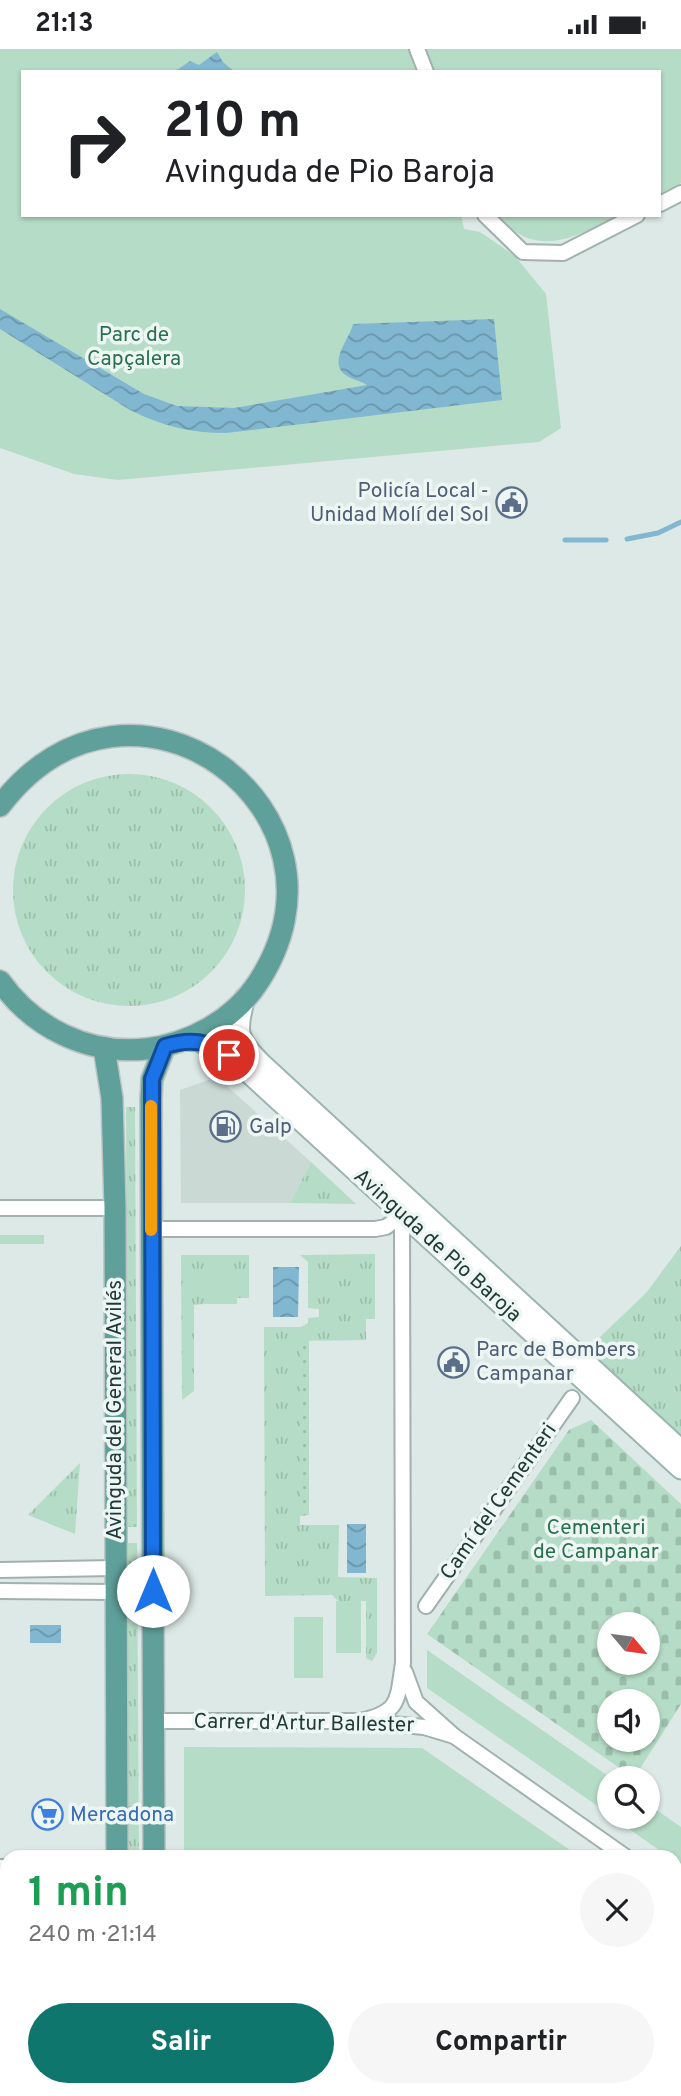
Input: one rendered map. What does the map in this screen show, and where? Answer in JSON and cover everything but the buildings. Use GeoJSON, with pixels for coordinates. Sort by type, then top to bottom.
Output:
{"type":"FeatureCollection","features":[{"type":"Feature","properties":{"kind":"main road"},"geometry":{"type":"LineString","coordinates":[[0,806],[8,784],[65,750],[99,738],[122,735],[158,738],[192,748],[233,773],[264,810],[278,843],[286,878],[283,926],[266,970],[245,998],[217,1023],[175,1043],[135,1050],[104,1048],[61,1034],[24,1009],[0,981]]}},
{"type":"Feature","properties":{"kind":"main road","name":"Avinguda de Pio Baroja"},"geometry":{"type":"LineString","coordinates":[[245,998],[238,1031],[242,1043],[255,1057],[681,1450]]}},
{"type":"Feature","properties":{"kind":"main road","name":"Avinguda de Pio Baroja"},"geometry":{"type":"LineString","coordinates":[[175,1043],[198,1041],[229,1055],[681,1469]]}},
{"type":"Feature","properties":{"kind":"main road","name":"Avinguda del General Avilés"},"geometry":{"type":"LineString","coordinates":[[154,1850],[152,1079],[175,1043]]}},
{"type":"Feature","properties":{"kind":"main road","name":"Avinguda del General Avilés"},"geometry":{"type":"LineString","coordinates":[[104,1048],[112,1098],[115,1208],[117,1850]]}},
{"type":"Feature","properties":{"kind":"street"},"geometry":{"type":"LineString","coordinates":[[417,49],[425,70]]}},
{"type":"Feature","properties":{"kind":"street"},"geometry":{"type":"LineString","coordinates":[[661,203],[681,193]]}},
{"type":"Feature","properties":{"kind":"street"},"geometry":{"type":"LineString","coordinates":[[487,217],[523,252],[564,253],[634,217]]}},
{"type":"Feature","properties":{"kind":"street"},"geometry":{"type":"LineString","coordinates":[[0,1208],[115,1208]]}},
{"type":"Feature","properties":{"kind":"street"},"geometry":{"type":"LineString","coordinates":[[151,1229],[375,1229],[386,1227],[402,1215]]}},
{"type":"Feature","properties":{"kind":"street"},"geometry":{"type":"LineString","coordinates":[[360,1721],[382,1716],[396,1703],[403,1663],[402,1215]]}},
{"type":"Feature","properties":{"kind":"street","name":"Camí del Cementeri"},"geometry":{"type":"LineString","coordinates":[[426,1606],[572,1398]]}},
{"type":"Feature","properties":{"kind":"street"},"geometry":{"type":"LineString","coordinates":[[0,1570],[115,1568]]}},
{"type":"Feature","properties":{"kind":"street"},"geometry":{"type":"LineString","coordinates":[[0,1591],[115,1592]]}},
{"type":"Feature","properties":{"kind":"street","name":"Carrer d'Artur Ballester"},"geometry":{"type":"LineString","coordinates":[[403,1663],[416,1702],[454,1736],[616,1850]]}},
{"type":"Feature","properties":{"kind":"street","name":"Carrer d'Artur Ballester"},"geometry":{"type":"LineString","coordinates":[[153,1721],[360,1721],[424,1727],[454,1736]]}},
{"type":"Feature","properties":{"kind":"shaded area","name":"Galp"},"geometry":{"type":"Polygon","coordinates":[[[217,1077],[311,1162],[290,1203],[181,1203],[180,1090],[217,1077]]]}},
{"type":"Feature","properties":{"kind":"green space","name":"Parc de Capçalera"},"geometry":{"type":"Polygon","coordinates":[[[0,49],[408,49],[415,70],[21,70],[21,217],[461,217],[464,229],[480,232],[515,256],[546,294],[561,428],[539,442],[118,480],[74,474],[0,448],[0,49]]]}},
{"type":"Feature","properties":{"kind":"green space"},"geometry":{"type":"Polygon","coordinates":[[[426,49],[681,49],[681,183],[661,193],[661,70],[433,70],[426,49]]]}},
{"type":"Feature","properties":{"kind":"green space"},"geometry":{"type":"Polygon","coordinates":[[[499,217],[614,217],[587,231],[556,241],[526,237],[511,229],[499,217]]]}},
{"type":"Feature","properties":{"kind":"green space"},"geometry":{"type":"Polygon","coordinates":[[[129,774],[152,776],[184,788],[203,800],[219,816],[240,856],[245,890],[243,913],[231,945],[219,964],[203,980],[163,1001],[129,1006],[106,1004],[74,992],[55,980],[39,964],[18,924],[13,890],[15,867],[27,835],[39,816],[55,800],[95,779],[129,774]]]}},
{"type":"Feature","properties":{"kind":"green space"},"geometry":{"type":"Polygon","coordinates":[[[126,1107],[135,1107],[137,1527],[128,1527],[126,1107]]]}},
{"type":"Feature","properties":{"kind":"green space"},"geometry":{"type":"Polygon","coordinates":[[[311,1162],[356,1204],[290,1203],[311,1162]]]}},
{"type":"Feature","properties":{"kind":"green space"},"geometry":{"type":"Polygon","coordinates":[[[0,1235],[44,1235],[44,1244],[0,1244],[0,1235]]]}},
{"type":"Feature","properties":{"kind":"green space"},"geometry":{"type":"Polygon","coordinates":[[[681,1246],[681,1440],[594,1362],[593,1351],[598,1339],[646,1293],[681,1246]]]}},
{"type":"Feature","properties":{"kind":"green space"},"geometry":{"type":"Polygon","coordinates":[[[375,1254],[375,1319],[366,1319],[366,1340],[300,1341],[300,1525],[339,1525],[338,1577],[377,1578],[377,1653],[372,1661],[366,1658],[366,1601],[338,1601],[332,1595],[265,1596],[264,1327],[301,1327],[308,1323],[308,1318],[319,1317],[319,1309],[308,1308],[308,1262],[300,1255],[375,1254]]]}},
{"type":"Feature","properties":{"kind":"green space"},"geometry":{"type":"Polygon","coordinates":[[[181,1255],[249,1255],[249,1298],[237,1298],[237,1272],[205,1273],[205,1304],[194,1305],[194,1391],[182,1400],[181,1255]]]}},
{"type":"Feature","properties":{"kind":"green space"},"geometry":{"type":"Polygon","coordinates":[[[205,1272],[237,1272],[237,1304],[205,1304],[205,1272]]]}},
{"type":"Feature","properties":{"kind":"green space"},"geometry":{"type":"Polygon","coordinates":[[[300,1340],[309,1340],[309,1515],[300,1516],[300,1340]]]}},
{"type":"Feature","properties":{"kind":"green space","name":"Cementeri de Campanar"},"geometry":{"type":"Polygon","coordinates":[[[591,1420],[681,1504],[681,1704],[660,1737],[660,1689],[597,1689],[597,1752],[651,1752],[642,1766],[617,1766],[427,1634],[569,1430],[591,1420]]]}},
{"type":"Feature","properties":{"kind":"green space"},"geometry":{"type":"Polygon","coordinates":[[[80,1463],[75,1534],[28,1515],[80,1463]]]}},
{"type":"Feature","properties":{"kind":"green space"},"geometry":{"type":"Polygon","coordinates":[[[127,1543],[137,1543],[139,1850],[127,1850],[127,1543]]]}},
{"type":"Feature","properties":{"kind":"green space"},"geometry":{"type":"Polygon","coordinates":[[[336,1601],[361,1601],[361,1653],[336,1653],[336,1601]]]}},
{"type":"Feature","properties":{"kind":"green space"},"geometry":{"type":"Polygon","coordinates":[[[294,1617],[323,1617],[323,1678],[294,1678],[294,1617]]]}},
{"type":"Feature","properties":{"kind":"green space"},"geometry":{"type":"Polygon","coordinates":[[[427,1650],[597,1768],[597,1806],[427,1688],[427,1650]]]}},
{"type":"Feature","properties":{"kind":"green space"},"geometry":{"type":"Polygon","coordinates":[[[184,1747],[422,1748],[570,1850],[184,1850],[184,1747]]]}},
{"type":"Feature","properties":{"kind":"green space"},"geometry":{"type":"Polygon","coordinates":[[[660,1812],[681,1827],[681,1850],[659,1850],[629,1829],[660,1829],[660,1812]]]}},
{"type":"Feature","properties":{"kind":"water"},"geometry":{"type":"Polygon","coordinates":[[[217,52],[233,70],[177,70],[190,61],[199,65],[217,52]]]}},
{"type":"Feature","properties":{"kind":"water"},"geometry":{"type":"Polygon","coordinates":[[[0,309],[144,394],[177,406],[234,408],[367,385],[347,376],[339,365],[341,351],[353,324],[494,319],[502,400],[226,433],[188,430],[130,410],[0,329],[0,309]]]}},
{"type":"Feature","properties":{"kind":"water"},"geometry":{"type":"Polygon","coordinates":[[[273,1267],[299,1267],[298,1317],[273,1317],[273,1267]]]}},
{"type":"Feature","properties":{"kind":"water"},"geometry":{"type":"Polygon","coordinates":[[[347,1524],[366,1524],[366,1573],[347,1573],[347,1524]]]}},
{"type":"Feature","properties":{"kind":"water"},"geometry":{"type":"Polygon","coordinates":[[[30,1625],[61,1625],[61,1643],[30,1643],[30,1625]]]}},
{"type":"Feature","properties":{"kind":"waterway"},"geometry":{"type":"LineString","coordinates":[[627,539],[658,533],[681,522]]}},
{"type":"Feature","properties":{"kind":"waterway"},"geometry":{"type":"LineString","coordinates":[[565,540],[606,540]]}},
{"type":"Feature","properties":{"kind":"slow traffic"},"geometry":{"type":"LineString","coordinates":[[151,1106],[151,1230]]}},
{"type":"Feature","properties":{"kind":"place","name":"Policía Local - Unidad Molí del Sol"},"geometry":{"type":"Point","coordinates":[512,503]}},
{"type":"Feature","properties":{"kind":"place","name":"Galp"},"geometry":{"type":"Point","coordinates":[226,1127]}},
{"type":"Feature","properties":{"kind":"place","name":"Parc de Bombers Campanar"},"geometry":{"type":"Point","coordinates":[453,1362]}},
{"type":"Feature","properties":{"kind":"place","name":"Mercadona"},"geometry":{"type":"Point","coordinates":[47,1815]}},
{"type":"Feature","properties":{"kind":"route"},"geometry":{"type":"LineString","coordinates":[[153,1591],[152,1079],[165,1046],[185,1040],[198,1041],[229,1055]]}}]}
